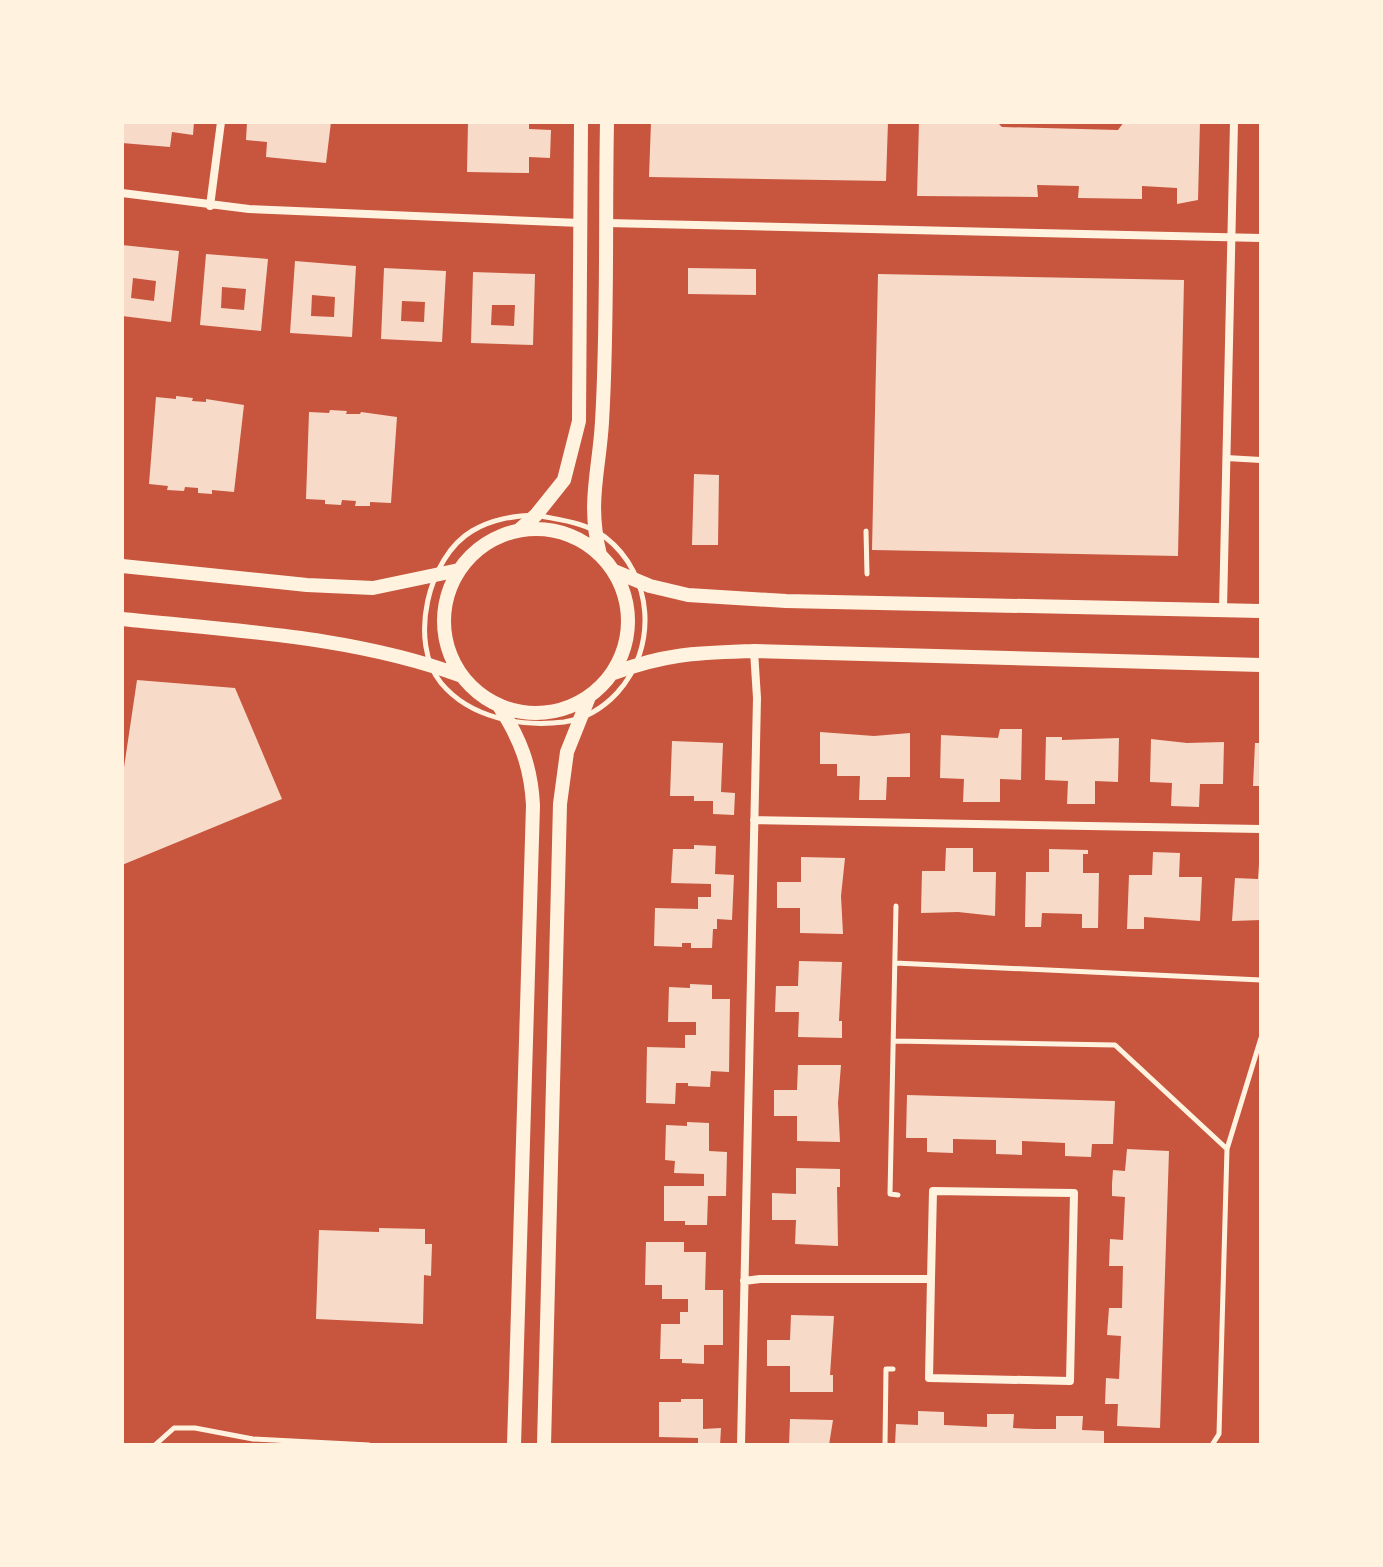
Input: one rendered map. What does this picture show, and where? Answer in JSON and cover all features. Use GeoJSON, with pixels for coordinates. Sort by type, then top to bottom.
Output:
{"type":"FeatureCollection","features":[{"type":"Feature","properties":{"kind":"street"},"geometry":{"type":"LineString","coordinates":[[210,206],[221,122]]}},
{"type":"Feature","properties":{"kind":"street"},"geometry":{"type":"LineString","coordinates":[[517,531],[536,515],[564,480],[579,421],[581,122]]}},
{"type":"Feature","properties":{"kind":"street"},"geometry":{"type":"LineString","coordinates":[[600,555],[594,530],[592,499],[602,423],[607,122]]}},
{"type":"Feature","properties":{"kind":"street"},"geometry":{"type":"LineString","coordinates":[[1223,609],[1234,122]]}},
{"type":"Feature","properties":{"kind":"street"},"geometry":{"type":"LineString","coordinates":[[122,193],[210,206],[580,223]]}},
{"type":"Feature","properties":{"kind":"street"},"geometry":{"type":"LineString","coordinates":[[605,223],[1261,238]]}},
{"type":"Feature","properties":{"kind":"street"},"geometry":{"type":"LineString","coordinates":[[614,673],[624,647],[628,616],[624,593],[614,571],[600,555],[569,535],[536,529],[517,531],[495,539],[476,551],[459,570],[449,591],[444,626],[451,659],[462,676],[484,697],[499,706],[527,713],[551,712],[589,697],[614,673],[685,653],[754,651],[1261,665]]}},
{"type":"Feature","properties":{"kind":"street"},"geometry":{"type":"LineString","coordinates":[[122,566],[307,585],[373,588],[459,570]]}},
{"type":"Feature","properties":{"kind":"street"},"geometry":{"type":"LineString","coordinates":[[614,571],[639,582],[688,595],[786,601],[1261,611]]}},
{"type":"Feature","properties":{"kind":"street"},"geometry":{"type":"LineString","coordinates":[[122,619],[366,648],[427,663],[462,676]]}},
{"type":"Feature","properties":{"kind":"street"},"geometry":{"type":"LineString","coordinates":[[741,1445],[757,698],[754,651]]}},
{"type":"Feature","properties":{"kind":"street"},"geometry":{"type":"LineString","coordinates":[[544,1445],[560,804],[567,752],[589,697]]}},
{"type":"Feature","properties":{"kind":"street"},"geometry":{"type":"LineString","coordinates":[[499,706],[524,750],[531,776],[533,805],[514,1445]]}},
{"type":"Feature","properties":{"kind":"street"},"geometry":{"type":"LineString","coordinates":[[754,820],[1261,829]]}},
{"type":"Feature","properties":{"kind":"street"},"geometry":{"type":"LineString","coordinates":[[933,1191],[1074,1193],[1070,1381],[929,1378],[931,1279],[933,1191]]}},
{"type":"Feature","properties":{"kind":"street"},"geometry":{"type":"LineString","coordinates":[[744,1281],[931,1279]]}},
{"type":"Feature","properties":{"kind":"lane"},"geometry":{"type":"LineString","coordinates":[[1226,458],[1261,460]]}},
{"type":"Feature","properties":{"kind":"path"},"geometry":{"type":"LineString","coordinates":[[480,711],[509,721],[534,723],[581,717],[595,712],[609,701],[638,664],[646,617],[639,582],[622,553],[594,530]]}},
{"type":"Feature","properties":{"kind":"path"},"geometry":{"type":"LineString","coordinates":[[866,531],[867,574]]}},
{"type":"Feature","properties":{"kind":"path"},"geometry":{"type":"LineString","coordinates":[[896,906],[890,1194],[898,1195]]}},
{"type":"Feature","properties":{"kind":"path"},"geometry":{"type":"LineString","coordinates":[[895,963],[1261,980]]}},
{"type":"Feature","properties":{"kind":"path"},"geometry":{"type":"LineString","coordinates":[[1212,1445],[1219,1434],[1227,1149],[1261,1038]]}},
{"type":"Feature","properties":{"kind":"path"},"geometry":{"type":"LineString","coordinates":[[894,1041],[1115,1045],[1227,1149]]}},
{"type":"Feature","properties":{"kind":"path"},"geometry":{"type":"LineString","coordinates":[[885,1445],[886,1369],[893,1369]]}},
{"type":"Feature","properties":{"kind":"path"},"geometry":{"type":"LineString","coordinates":[[155,1445],[174,1428],[195,1428],[253,1439],[369,1445]]}},
{"type":"Feature","properties":{"kind":"building"},"geometry":{"type":"Polygon","coordinates":[[[122,122],[194,122],[193,135],[172,132],[170,147],[122,143],[122,122]]]}},
{"type":"Feature","properties":{"kind":"building"},"geometry":{"type":"Polygon","coordinates":[[[247,122],[331,122],[326,163],[266,157],[267,142],[246,140],[247,122]]]}},
{"type":"Feature","properties":{"kind":"building"},"geometry":{"type":"Polygon","coordinates":[[[468,122],[529,122],[529,129],[551,130],[550,158],[529,157],[529,173],[467,172],[468,122]]]}},
{"type":"Feature","properties":{"kind":"building"},"geometry":{"type":"Polygon","coordinates":[[[651,122],[888,122],[886,181],[649,177],[651,122]]]}},
{"type":"Feature","properties":{"kind":"building"},"geometry":{"type":"Polygon","coordinates":[[[919,122],[997,122],[1002,127],[1118,130],[1124,122],[1200,122],[1198,200],[1177,204],[1177,188],[1142,186],[1142,199],[1078,198],[1079,186],[1037,185],[1038,197],[917,196],[919,122]]]}},
{"type":"Feature","properties":{"kind":"building"},"geometry":{"type":"Polygon","coordinates":[[[122,245],[179,251],[171,322],[122,316],[122,245]],[[133,278],[131,298],[154,301],[156,281],[133,278]]]}},
{"type":"Feature","properties":{"kind":"building"},"geometry":{"type":"Polygon","coordinates":[[[206,254],[268,259],[261,331],[200,325],[206,254]],[[222,287],[221,308],[244,310],[246,289],[222,287]]]}},
{"type":"Feature","properties":{"kind":"building"},"geometry":{"type":"Polygon","coordinates":[[[295,261],[356,266],[352,337],[290,333],[295,261]],[[312,295],[311,316],[334,317],[335,297],[312,295]]]}},
{"type":"Feature","properties":{"kind":"building"},"geometry":{"type":"Polygon","coordinates":[[[384,268],[446,271],[442,342],[381,339],[384,268]],[[402,301],[401,321],[424,322],[425,302],[402,301]]]}},
{"type":"Feature","properties":{"kind":"building"},"geometry":{"type":"Polygon","coordinates":[[[688,268],[756,269],[756,295],[688,294],[688,268]]]}},
{"type":"Feature","properties":{"kind":"building"},"geometry":{"type":"Polygon","coordinates":[[[473,272],[535,274],[533,345],[471,343],[473,272]],[[492,305],[491,325],[514,326],[515,305],[492,305]]]}},
{"type":"Feature","properties":{"kind":"building"},"geometry":{"type":"Polygon","coordinates":[[[878,274],[1184,280],[1178,556],[872,550],[878,274]]]}},
{"type":"Feature","properties":{"kind":"building"},"geometry":{"type":"Polygon","coordinates":[[[176,396],[193,398],[192,401],[206,402],[206,399],[244,405],[234,492],[212,490],[212,494],[198,493],[198,488],[167,490],[168,486],[149,484],[156,397],[176,399],[176,396]]]}},
{"type":"Feature","properties":{"kind":"building"},"geometry":{"type":"Polygon","coordinates":[[[330,410],[397,417],[391,503],[370,502],[370,506],[355,506],[356,501],[342,500],[341,505],[306,499],[309,412],[329,413],[330,410]]]}},
{"type":"Feature","properties":{"kind":"building"},"geometry":{"type":"Polygon","coordinates":[[[694,474],[719,475],[718,545],[692,545],[694,474]]]}},
{"type":"Feature","properties":{"kind":"building"},"geometry":{"type":"Polygon","coordinates":[[[137,680],[235,688],[282,799],[122,865],[122,781],[137,680]]]}},
{"type":"Feature","properties":{"kind":"building"},"geometry":{"type":"Polygon","coordinates":[[[1000,729],[1022,729],[1021,780],[1000,779],[1000,802],[963,802],[964,779],[940,778],[941,735],[998,738],[1000,729]]]}},
{"type":"Feature","properties":{"kind":"building"},"geometry":{"type":"Polygon","coordinates":[[[820,732],[874,736],[910,733],[910,777],[887,777],[886,800],[859,800],[860,776],[837,776],[837,764],[820,764],[820,732]]]}},
{"type":"Feature","properties":{"kind":"building"},"geometry":{"type":"Polygon","coordinates":[[[1046,737],[1062,737],[1062,740],[1119,738],[1118,782],[1095,781],[1095,804],[1067,804],[1068,781],[1045,780],[1046,737]]]}},
{"type":"Feature","properties":{"kind":"building"},"geometry":{"type":"Polygon","coordinates":[[[1151,739],[1187,743],[1224,742],[1223,784],[1200,784],[1199,807],[1171,806],[1172,783],[1150,782],[1151,739]]]}},
{"type":"Feature","properties":{"kind":"building"},"geometry":{"type":"Polygon","coordinates":[[[672,741],[723,743],[721,792],[735,793],[734,815],[713,814],[713,801],[694,801],[694,796],[670,796],[672,741]]]}},
{"type":"Feature","properties":{"kind":"building"},"geometry":{"type":"Polygon","coordinates":[[[1255,743],[1261,743],[1261,786],[1253,786],[1255,743]]]}},
{"type":"Feature","properties":{"kind":"building"},"geometry":{"type":"Polygon","coordinates":[[[694,845],[716,846],[715,874],[734,875],[732,920],[717,919],[712,948],[691,948],[691,943],[682,943],[682,947],[654,946],[655,908],[698,909],[698,897],[711,897],[711,884],[671,883],[673,849],[694,849],[694,845]]]}},
{"type":"Feature","properties":{"kind":"building"},"geometry":{"type":"Polygon","coordinates":[[[946,848],[973,848],[973,872],[996,872],[995,916],[958,912],[921,913],[922,871],[945,871],[946,848]]]}},
{"type":"Feature","properties":{"kind":"building"},"geometry":{"type":"Polygon","coordinates":[[[1049,849],[1088,850],[1088,854],[1083,854],[1083,873],[1099,873],[1098,928],[1082,928],[1082,914],[1042,913],[1041,927],[1025,927],[1026,872],[1049,872],[1049,849]]]}},
{"type":"Feature","properties":{"kind":"building"},"geometry":{"type":"Polygon","coordinates":[[[1153,852],[1180,853],[1179,877],[1202,877],[1200,921],[1144,917],[1144,929],[1127,929],[1129,875],[1152,875],[1153,852]]]}},
{"type":"Feature","properties":{"kind":"building"},"geometry":{"type":"Polygon","coordinates":[[[801,857],[845,858],[841,896],[843,934],[800,933],[800,908],[777,908],[777,882],[801,882],[801,857]]]}},
{"type":"Feature","properties":{"kind":"building"},"geometry":{"type":"Polygon","coordinates":[[[1259,864],[1261,920],[1232,921],[1235,878],[1258,879],[1259,864]]]}},
{"type":"Feature","properties":{"kind":"building"},"geometry":{"type":"Polygon","coordinates":[[[799,961],[842,962],[839,1021],[842,1021],[842,1038],[798,1037],[799,1012],[775,1012],[776,986],[798,986],[799,961]]]}},
{"type":"Feature","properties":{"kind":"building"},"geometry":{"type":"Polygon","coordinates":[[[690,984],[712,985],[712,999],[730,999],[729,1072],[711,1071],[710,1087],[676,1083],[675,1104],[646,1103],[647,1047],[685,1048],[685,1035],[696,1035],[696,1022],[668,1022],[669,987],[690,988],[690,984]]]}},
{"type":"Feature","properties":{"kind":"building"},"geometry":{"type":"Polygon","coordinates":[[[798,1065],[841,1065],[838,1103],[840,1142],[797,1141],[797,1116],[774,1116],[774,1090],[797,1090],[798,1065]]]}},
{"type":"Feature","properties":{"kind":"building"},"geometry":{"type":"Polygon","coordinates":[[[907,1095],[1115,1101],[1113,1144],[1092,1144],[1091,1157],[1065,1156],[1065,1143],[1022,1141],[1022,1155],[996,1154],[996,1140],[953,1139],[953,1153],[927,1152],[927,1138],[906,1138],[907,1095]]]}},
{"type":"Feature","properties":{"kind":"building"},"geometry":{"type":"Polygon","coordinates":[[[687,1122],[709,1123],[709,1151],[727,1152],[726,1196],[708,1196],[707,1225],[664,1221],[664,1186],[704,1186],[704,1174],[674,1173],[675,1161],[665,1160],[666,1125],[687,1126],[687,1122]]]}},
{"type":"Feature","properties":{"kind":"building"},"geometry":{"type":"Polygon","coordinates":[[[1127,1149],[1169,1151],[1160,1428],[1117,1426],[1118,1404],[1105,1404],[1106,1378],[1119,1379],[1121,1336],[1107,1335],[1109,1308],[1122,1308],[1123,1266],[1109,1266],[1110,1239],[1123,1240],[1125,1197],[1112,1196],[1113,1170],[1125,1171],[1127,1149]]]}},
{"type":"Feature","properties":{"kind":"building"},"geometry":{"type":"Polygon","coordinates":[[[796,1168],[840,1169],[840,1187],[837,1187],[838,1246],[795,1244],[796,1220],[772,1220],[772,1193],[796,1194],[796,1168]]]}},
{"type":"Feature","properties":{"kind":"building"},"geometry":{"type":"Polygon","coordinates":[[[379,1228],[425,1229],[425,1244],[432,1244],[431,1276],[424,1275],[423,1324],[316,1319],[319,1230],[379,1232],[379,1228]]]}},
{"type":"Feature","properties":{"kind":"building"},"geometry":{"type":"Polygon","coordinates":[[[646,1242],[684,1242],[684,1252],[706,1252],[705,1290],[723,1290],[723,1345],[704,1345],[704,1364],[682,1363],[682,1359],[660,1359],[661,1324],[680,1324],[680,1312],[688,1312],[688,1299],[662,1299],[662,1285],[645,1285],[646,1242]]]}},
{"type":"Feature","properties":{"kind":"building"},"geometry":{"type":"Polygon","coordinates":[[[791,1315],[834,1316],[830,1375],[833,1375],[833,1392],[790,1392],[790,1366],[767,1366],[767,1340],[790,1340],[791,1315]]]}},
{"type":"Feature","properties":{"kind":"building"},"geometry":{"type":"Polygon","coordinates":[[[681,1399],[703,1399],[703,1429],[721,1428],[720,1445],[698,1445],[698,1438],[659,1437],[659,1402],[681,1402],[681,1399]]]}},
{"type":"Feature","properties":{"kind":"building"},"geometry":{"type":"Polygon","coordinates":[[[918,1411],[944,1412],[944,1425],[987,1427],[987,1414],[1014,1414],[1013,1428],[1035,1429],[1056,1429],[1056,1416],[1083,1416],[1082,1430],[1104,1431],[1104,1445],[895,1445],[896,1424],[918,1425],[918,1411]]]}},
{"type":"Feature","properties":{"kind":"building"},"geometry":{"type":"Polygon","coordinates":[[[790,1419],[833,1420],[829,1445],[789,1445],[790,1419]]]}}]}
